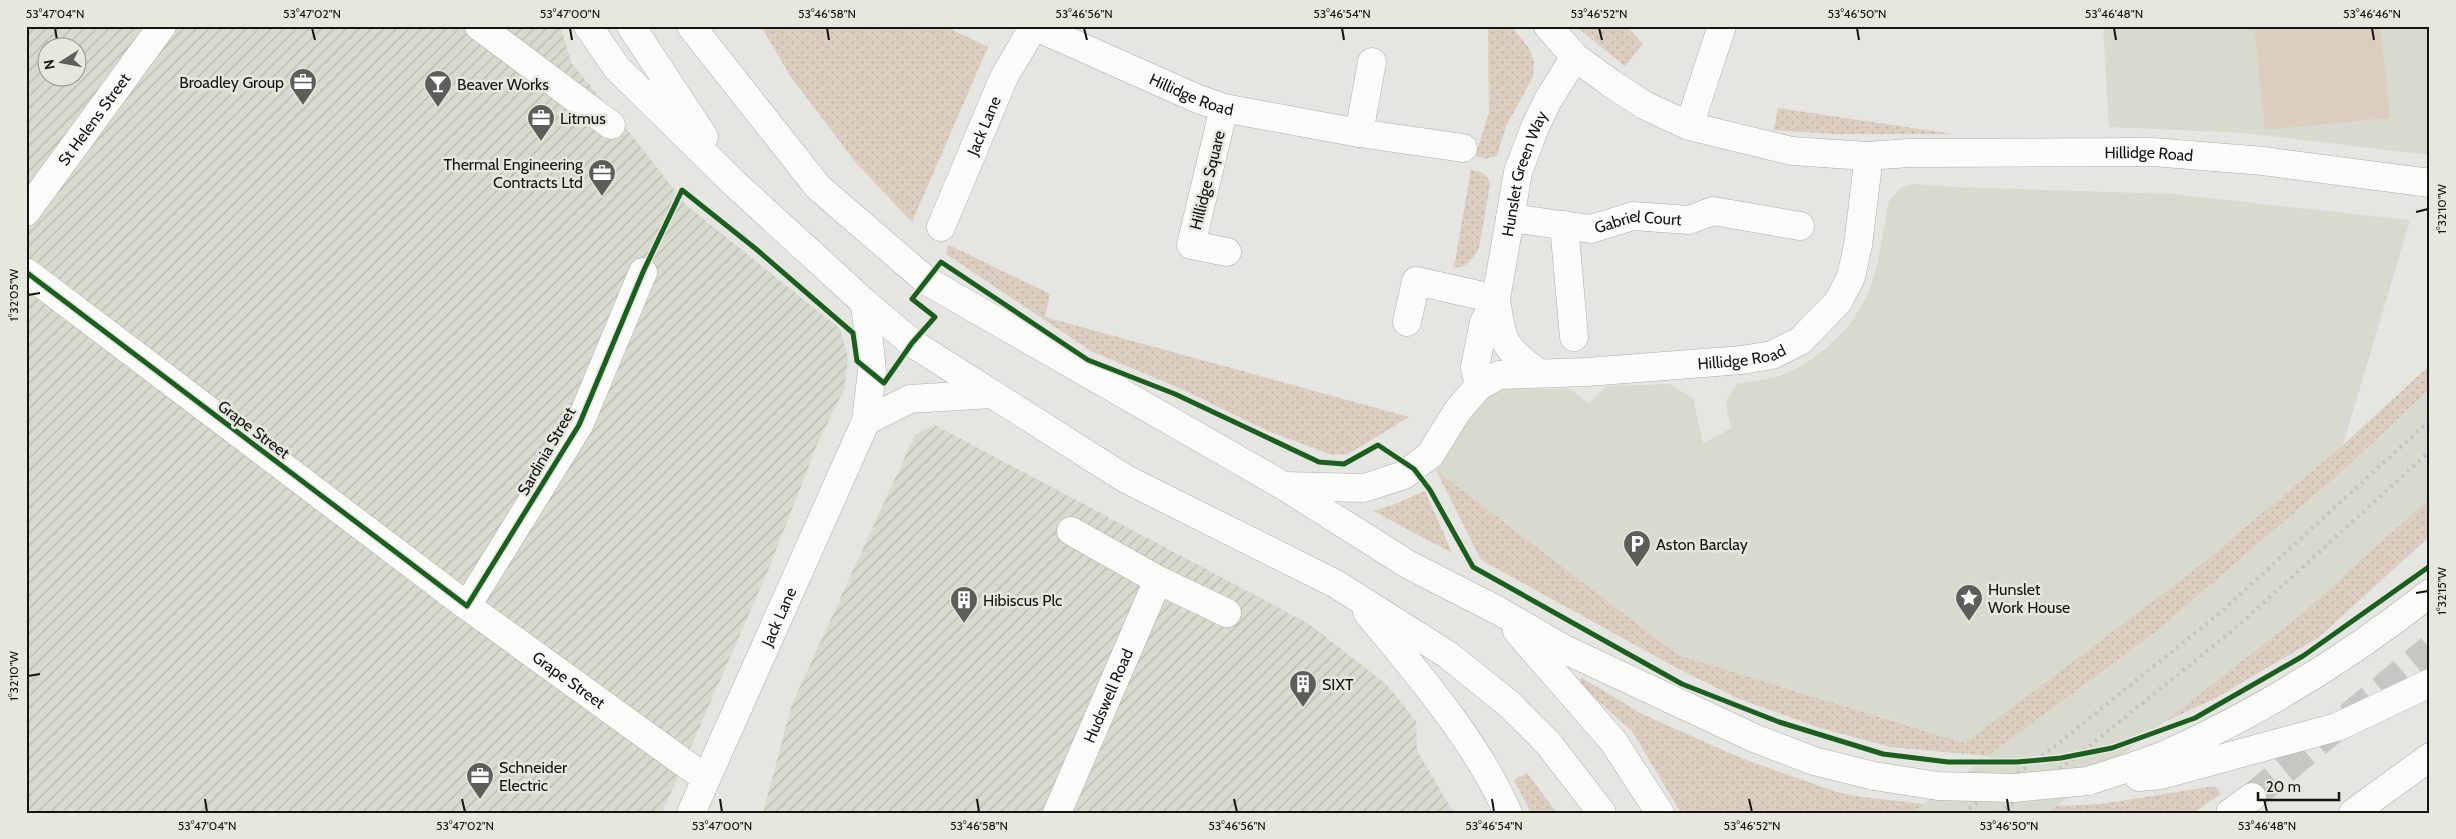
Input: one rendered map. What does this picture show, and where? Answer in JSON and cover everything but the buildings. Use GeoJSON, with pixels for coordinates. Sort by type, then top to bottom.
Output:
{"type":"FeatureCollection","features":[{"type":"Feature","properties":{"kind":"main road","name":"St Helens Street"},"geometry":{"type":"LineString","coordinates":[[26,212],[162,26]]}},
{"type":"Feature","properties":{"kind":"main road"},"geometry":{"type":"LineString","coordinates":[[479,26],[612,125]]}},
{"type":"Feature","properties":{"kind":"main road"},"geometry":{"type":"LineString","coordinates":[[588,26],[617,68],[735,184],[865,303],[912,343],[1126,479],[1352,594],[1448,655],[1509,704],[1548,743],[1602,813]]}},
{"type":"Feature","properties":{"kind":"main road"},"geometry":{"type":"LineString","coordinates":[[630,26],[735,184]]}},
{"type":"Feature","properties":{"kind":"main road","name":"Hillidge Road"},"geometry":{"type":"LineString","coordinates":[[1034,26],[1198,99],[1224,108],[1359,133],[1463,148]]}},
{"type":"Feature","properties":{"kind":"main road","name":"Jack Lane"},"geometry":{"type":"LineString","coordinates":[[941,227],[1004,77],[1034,26]]}},
{"type":"Feature","properties":{"kind":"main road","name":"Hillidge Road"},"geometry":{"type":"LineString","coordinates":[[1548,26],[1575,57],[1644,105],[1689,126],[1745,142],[1792,151],[1866,156],[1909,153],[2153,152],[2263,161],[2430,183]]}},
{"type":"Feature","properties":{"kind":"main road"},"geometry":{"type":"LineString","coordinates":[[1689,126],[1722,26]]}},
{"type":"Feature","properties":{"kind":"main road"},"geometry":{"type":"LineString","coordinates":[[693,28],[818,187],[927,281],[1284,486],[1409,565],[1497,610],[1566,650],[1754,738],[1814,760],[1874,776],[1938,786],[2014,788],[2161,775],[2337,727],[2430,683]]}},
{"type":"Feature","properties":{"kind":"main road","name":"Hunslet Green Way"},"geometry":{"type":"LineString","coordinates":[[1538,372],[1515,357],[1501,335],[1496,299],[1518,172],[1535,127],[1548,100],[1575,57]]}},
{"type":"Feature","properties":{"kind":"main road"},"geometry":{"type":"LineString","coordinates":[[1359,133],[1372,62]]}},
{"type":"Feature","properties":{"kind":"main road","name":"Hillidge Square"},"geometry":{"type":"LineString","coordinates":[[1224,108],[1191,245],[1227,252]]}},
{"type":"Feature","properties":{"kind":"main road","name":"Hillidge Road"},"geometry":{"type":"LineString","coordinates":[[1479,386],[1499,375],[1538,372],[1587,372],[1742,360],[1772,355],[1800,341],[1838,302],[1851,277],[1858,245],[1867,172],[1866,156]]}},
{"type":"Feature","properties":{"kind":"main road","name":"Gabriel Court"},"geometry":{"type":"LineString","coordinates":[[1510,218],[1591,229],[1633,216],[1688,220],[1713,211],[1800,226]]}},
{"type":"Feature","properties":{"kind":"main road"},"geometry":{"type":"LineString","coordinates":[[1564,225],[1574,337]]}},
{"type":"Feature","properties":{"kind":"main road","name":"Grape Street"},"geometry":{"type":"LineString","coordinates":[[26,272],[467,606],[705,778]]}},
{"type":"Feature","properties":{"kind":"main road","name":"Sardinia Street"},"geometry":{"type":"LineString","coordinates":[[467,606],[579,424],[643,272]]}},
{"type":"Feature","properties":{"kind":"main road"},"geometry":{"type":"LineString","coordinates":[[1407,322],[1416,281],[1496,299]]}},
{"type":"Feature","properties":{"kind":"main road","name":"Hunslet Green Way"},"geometry":{"type":"LineString","coordinates":[[1479,386],[1475,368],[1484,322],[1496,299]]}},
{"type":"Feature","properties":{"kind":"main road","name":"Jack Lane"},"geometry":{"type":"LineString","coordinates":[[690,813],[866,421],[872,371],[865,303]]}},
{"type":"Feature","properties":{"kind":"main road"},"geometry":{"type":"LineString","coordinates":[[1284,486],[1364,488],[1404,475],[1430,455],[1458,410],[1479,386]]}},
{"type":"Feature","properties":{"kind":"main road"},"geometry":{"type":"LineString","coordinates":[[866,421],[910,399],[992,394]]}},
{"type":"Feature","properties":{"kind":"main road"},"geometry":{"type":"LineString","coordinates":[[1071,531],[1158,580],[1227,613]]}},
{"type":"Feature","properties":{"kind":"main road","name":"Hudswell Road"},"geometry":{"type":"LineString","coordinates":[[1057,813],[1158,580]]}},
{"type":"Feature","properties":{"kind":"main road"},"geometry":{"type":"LineString","coordinates":[[2088,781],[2168,753],[2240,719],[2332,663],[2395,621],[2430,593]]}},
{"type":"Feature","properties":{"kind":"main road"},"geometry":{"type":"LineString","coordinates":[[1352,594],[1410,665],[1464,737],[1501,796],[1508,813]]}},
{"type":"Feature","properties":{"kind":"main road"},"geometry":{"type":"LineString","coordinates":[[1497,610],[1613,741],[1660,813]]}},
{"type":"Feature","properties":{"kind":"main road"},"geometry":{"type":"LineString","coordinates":[[2354,813],[2430,757]]}},
{"type":"Feature","properties":{"kind":"main road"},"geometry":{"type":"LineString","coordinates":[[2230,813],[2252,797]]}},
{"type":"Feature","properties":{"kind":"shaded area"},"geometry":{"type":"Polygon","coordinates":[[[26,26],[560,26],[572,64],[634,138],[686,205],[840,329],[848,357],[845,387],[817,445],[767,573],[662,813],[26,813],[26,26]]]}},
{"type":"Feature","properties":{"kind":"shaded area"},"geometry":{"type":"Polygon","coordinates":[[[761,26],[944,26],[988,47],[912,222],[857,164],[790,76],[761,26]]]}},
{"type":"Feature","properties":{"kind":"shaded area"},"geometry":{"type":"Polygon","coordinates":[[[1488,26],[1511,26],[1529,48],[1534,61],[1533,77],[1506,126],[1497,156],[1485,159],[1475,156],[1489,113],[1488,26]]]}},
{"type":"Feature","properties":{"kind":"shaded area"},"geometry":{"type":"Polygon","coordinates":[[[1575,26],[1626,26],[1643,44],[1625,66],[1575,26]]]}},
{"type":"Feature","properties":{"kind":"shaded area"},"geometry":{"type":"Polygon","coordinates":[[[2103,26],[2430,26],[2430,155],[2245,133],[2109,127],[2103,26]]]}},
{"type":"Feature","properties":{"kind":"shaded area"},"geometry":{"type":"Polygon","coordinates":[[[2254,26],[2380,26],[2390,118],[2265,130],[2254,26]]]}},
{"type":"Feature","properties":{"kind":"shaded area"},"geometry":{"type":"Polygon","coordinates":[[[1778,108],[1953,134],[1833,134],[1774,130],[1778,108]]]}},
{"type":"Feature","properties":{"kind":"shaded area"},"geometry":{"type":"Polygon","coordinates":[[[1471,169],[1486,176],[1490,185],[1479,248],[1466,265],[1454,267],[1471,169]]]}},
{"type":"Feature","properties":{"kind":"shaded area","name":"Aston Barclay"},"geometry":{"type":"Polygon","coordinates":[[[1912,184],[2171,194],[2410,220],[2343,445],[2192,572],[2032,696],[1966,743],[1678,655],[1436,470],[1488,389],[1570,389],[1589,404],[1606,386],[1671,384],[1693,399],[1703,443],[1732,428],[1727,412],[1727,400],[1736,384],[1777,377],[1802,366],[1827,348],[1849,326],[1867,297],[1877,266],[1889,201],[1899,189],[1912,184]]]}},
{"type":"Feature","properties":{"kind":"shaded area"},"geometry":{"type":"Polygon","coordinates":[[[949,245],[1050,294],[1045,317],[1409,417],[1348,454],[1332,455],[1268,431],[1184,390],[1091,351],[946,254],[949,245]]]}},
{"type":"Feature","properties":{"kind":"shaded area"},"geometry":{"type":"Polygon","coordinates":[[[2430,365],[2430,388],[2346,468],[2158,630],[1988,756],[1890,747],[1817,727],[1737,698],[1675,667],[1481,560],[1436,470],[1678,655],[1965,743],[2192,572],[2343,445],[2430,365]]]}},
{"type":"Feature","properties":{"kind":"shaded area"},"geometry":{"type":"Polygon","coordinates":[[[2430,388],[2430,498],[2297,618],[2048,813],[1912,813],[2158,630],[2346,468],[2430,388]]]}},
{"type":"Feature","properties":{"kind":"shaded area"},"geometry":{"type":"Polygon","coordinates":[[[935,425],[1309,624],[1386,684],[1416,721],[1417,751],[1454,813],[763,813],[792,704],[915,435],[935,425]]]}},
{"type":"Feature","properties":{"kind":"shaded area"},"geometry":{"type":"Polygon","coordinates":[[[1425,491],[1452,553],[1373,511],[1393,505],[1425,491]]]}},
{"type":"Feature","properties":{"kind":"shaded area"},"geometry":{"type":"Polygon","coordinates":[[[2430,498],[2430,536],[2318,638],[2214,699],[2164,722],[2297,618],[2430,498]]]}},
{"type":"Feature","properties":{"kind":"shaded area"},"geometry":{"type":"Polygon","coordinates":[[[1582,678],[1642,714],[1743,759],[1837,792],[1862,797],[1924,804],[1912,813],[1681,813],[1632,731],[1578,683],[1582,678]]]}},
{"type":"Feature","properties":{"kind":"shaded area"},"geometry":{"type":"Polygon","coordinates":[[[1527,773],[1557,813],[1531,813],[1514,780],[1527,773]]]}},
{"type":"Feature","properties":{"kind":"shaded area"},"geometry":{"type":"Polygon","coordinates":[[[2215,786],[2221,794],[2193,813],[2048,813],[2056,806],[2100,804],[2215,786]]]}},
{"type":"Feature","properties":{"kind":"tunnel"},"geometry":{"type":"LineString","coordinates":[[2252,797],[2430,649]]}},
{"type":"Feature","properties":{"kind":"railway"},"geometry":{"type":"LineString","coordinates":[[1963,813],[2055,746],[2221,612],[2430,420]]}},
{"type":"Feature","properties":{"kind":"railway"},"geometry":{"type":"LineString","coordinates":[[1999,813],[2072,760],[2238,626],[2430,451]]}},
{"type":"Feature","properties":{"kind":"cycle path"},"geometry":{"type":"LineString","coordinates":[[26,272],[467,606],[579,425],[643,272],[682,190],[756,249],[853,333],[857,361],[884,383],[912,343],[935,317],[912,299],[941,262],[1088,360],[1175,394],[1319,462],[1344,464],[1378,445],[1414,469],[1430,490],[1473,567],[1682,684],[1779,722],[1883,754],[1948,762],[2017,762],[2061,758],[2112,748],[2195,718],[2303,656],[2430,566]]}},
{"type":"Feature","properties":{"kind":"place","name":"Broadley Group"},"geometry":{"type":"Point","coordinates":[303,106]}},
{"type":"Feature","properties":{"kind":"place","name":"Beaver Works"},"geometry":{"type":"Point","coordinates":[438,108]}},
{"type":"Feature","properties":{"kind":"place","name":"Litmus"},"geometry":{"type":"Point","coordinates":[541,142]}},
{"type":"Feature","properties":{"kind":"place","name":"Thermal Engineering Contracts Ltd"},"geometry":{"type":"Point","coordinates":[602,197]}},
{"type":"Feature","properties":{"kind":"place","name":"Aston Barclay"},"geometry":{"type":"Point","coordinates":[1637,568]}},
{"type":"Feature","properties":{"kind":"place","name":"Hunslet Work House"},"geometry":{"type":"Point","coordinates":[1969,622]}},
{"type":"Feature","properties":{"kind":"place","name":"Hibiscus Plc"},"geometry":{"type":"Point","coordinates":[964,624]}},
{"type":"Feature","properties":{"kind":"place","name":"SIXT"},"geometry":{"type":"Point","coordinates":[1303,708]}},
{"type":"Feature","properties":{"kind":"place","name":"Schneider Electric"},"geometry":{"type":"Point","coordinates":[480,800]}}]}
